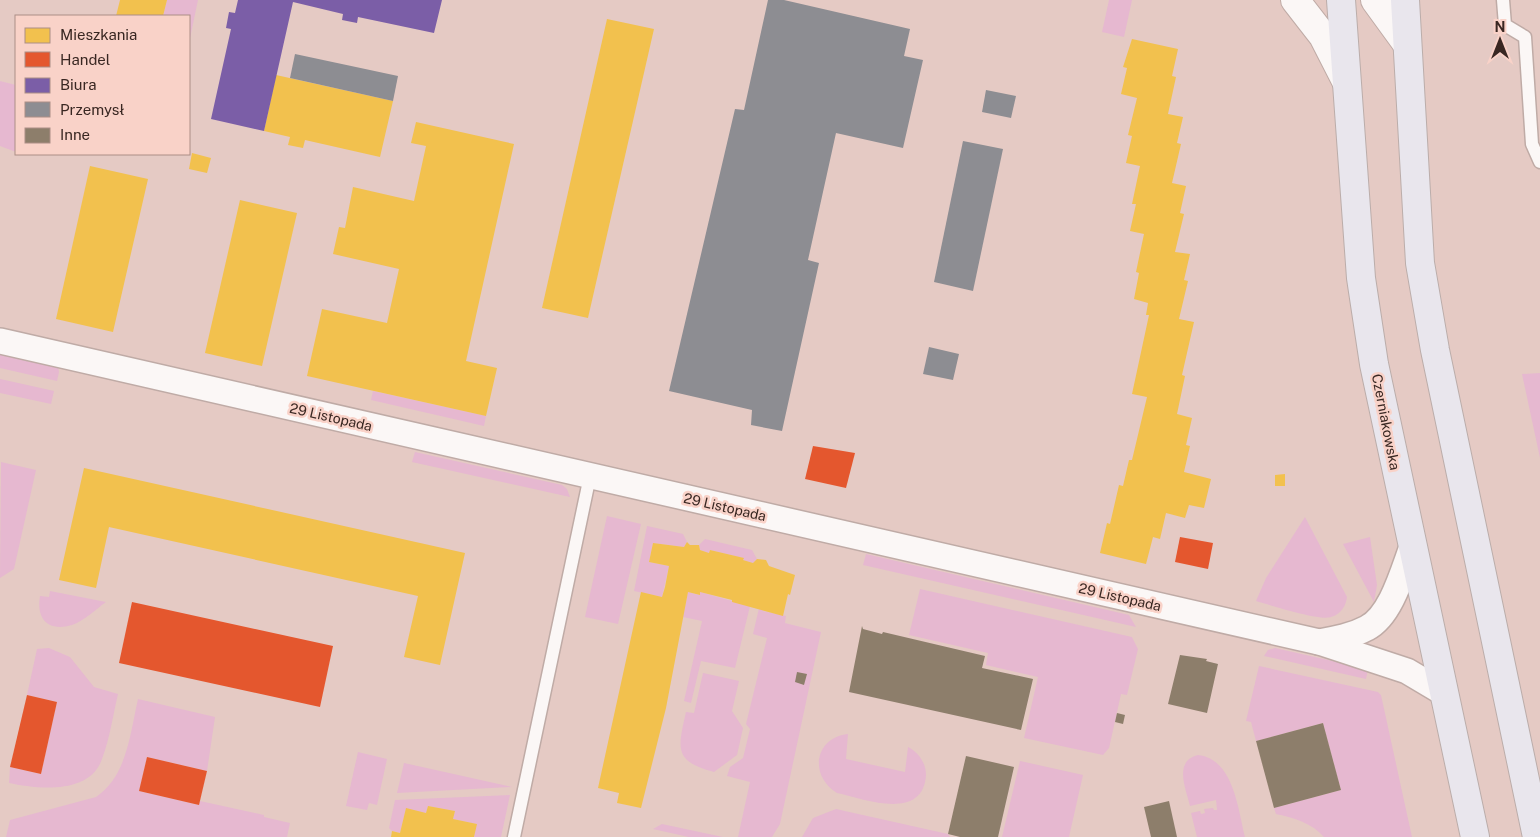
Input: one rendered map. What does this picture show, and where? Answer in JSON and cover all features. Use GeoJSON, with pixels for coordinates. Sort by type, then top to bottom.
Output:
{"type":"FeatureCollection","features":[{"type":"Feature","properties":{"kind":"main road","name":"Czerniakowska"},"geometry":{"type":"LineString","coordinates":[[1341,0],[1361,278],[1374,364],[1474,837]]}},
{"type":"Feature","properties":{"kind":"main road"},"geometry":{"type":"LineString","coordinates":[[1405,0],[1420,262],[1437,360],[1532,779],[1537,837]]}},
{"type":"Feature","properties":{"kind":"street"},"geometry":{"type":"LineString","coordinates":[[1295,0],[1323,36],[1346,81]]}},
{"type":"Feature","properties":{"kind":"street"},"geometry":{"type":"LineString","coordinates":[[1376,0],[1408,44]]}},
{"type":"Feature","properties":{"kind":"street","name":"29 Listopada"},"geometry":{"type":"LineString","coordinates":[[0,341],[1319,642],[1407,671],[1444,693]]}},
{"type":"Feature","properties":{"kind":"street"},"geometry":{"type":"LineString","coordinates":[[1319,642],[1345,637],[1369,627],[1381,615],[1396,590],[1412,547]]}},
{"type":"Feature","properties":{"kind":"lane"},"geometry":{"type":"LineString","coordinates":[[1503,0],[1505,25],[1525,37],[1532,144],[1540,162]]}},
{"type":"Feature","properties":{"kind":"lane"},"geometry":{"type":"LineString","coordinates":[[514,837],[590,476]]}},
{"type":"Feature","properties":{"kind":"shaded area"},"geometry":{"type":"Polygon","coordinates":[[[167,0],[198,0],[190,38],[190,15],[163,15],[167,0]]]}},
{"type":"Feature","properties":{"kind":"shaded area"},"geometry":{"type":"Polygon","coordinates":[[[1109,0],[1132,0],[1124,37],[1102,32],[1109,0]]]}},
{"type":"Feature","properties":{"kind":"shaded area"},"geometry":{"type":"Polygon","coordinates":[[[0,81],[15,85],[15,152],[0,146],[0,81]]]}},
{"type":"Feature","properties":{"kind":"shaded area"},"geometry":{"type":"Polygon","coordinates":[[[0,354],[58,367],[57,381],[0,368],[0,354]]]}},
{"type":"Feature","properties":{"kind":"shaded area"},"geometry":{"type":"Polygon","coordinates":[[[1540,373],[1540,458],[1522,374],[1540,373]]]}},
{"type":"Feature","properties":{"kind":"shaded area"},"geometry":{"type":"Polygon","coordinates":[[[0,379],[54,391],[51,404],[0,393],[0,379]]]}},
{"type":"Feature","properties":{"kind":"shaded area"},"geometry":{"type":"Polygon","coordinates":[[[373,391],[486,416],[484,426],[371,400],[373,391]]]}},
{"type":"Feature","properties":{"kind":"shaded area"},"geometry":{"type":"Polygon","coordinates":[[[415,452],[562,485],[567,489],[570,497],[412,462],[415,452]]]}},
{"type":"Feature","properties":{"kind":"shaded area"},"geometry":{"type":"Polygon","coordinates":[[[1,462],[36,470],[14,569],[0,578],[1,462]]]}},
{"type":"Feature","properties":{"kind":"shaded area"},"geometry":{"type":"Polygon","coordinates":[[[607,516],[641,524],[618,624],[585,617],[607,516]]]}},
{"type":"Feature","properties":{"kind":"shaded area"},"geometry":{"type":"Polygon","coordinates":[[[1305,517],[1347,597],[1345,604],[1338,614],[1331,617],[1306,615],[1256,601],[1266,578],[1305,517]]]}},
{"type":"Feature","properties":{"kind":"shaded area"},"geometry":{"type":"Polygon","coordinates":[[[647,526],[683,534],[687,542],[684,547],[653,543],[649,562],[669,566],[662,597],[634,591],[647,526]]]}},
{"type":"Feature","properties":{"kind":"shaded area"},"geometry":{"type":"Polygon","coordinates":[[[1370,537],[1377,585],[1374,602],[1343,544],[1370,537]]]}},
{"type":"Feature","properties":{"kind":"shaded area"},"geometry":{"type":"Polygon","coordinates":[[[705,539],[752,550],[757,559],[753,563],[743,560],[743,558],[710,550],[709,553],[700,550],[699,545],[705,539]]]}},
{"type":"Feature","properties":{"kind":"shaded area"},"geometry":{"type":"Polygon","coordinates":[[[866,554],[1129,615],[1136,627],[863,565],[866,554]]]}},
{"type":"Feature","properties":{"kind":"shaded area"},"geometry":{"type":"Polygon","coordinates":[[[920,589],[1132,637],[1138,649],[1127,695],[1121,694],[1109,748],[1103,755],[1024,738],[1038,677],[986,665],[988,653],[909,635],[920,589]]]}},
{"type":"Feature","properties":{"kind":"shaded area"},"geometry":{"type":"Polygon","coordinates":[[[50,591],[106,602],[72,625],[56,627],[46,622],[40,611],[40,596],[49,597],[50,591]]]}},
{"type":"Feature","properties":{"kind":"shaded area"},"geometry":{"type":"Polygon","coordinates":[[[688,592],[699,595],[700,592],[750,606],[735,668],[701,661],[691,703],[684,701],[702,621],[683,617],[688,592]]]}},
{"type":"Feature","properties":{"kind":"shaded area"},"geometry":{"type":"Polygon","coordinates":[[[759,608],[763,609],[763,611],[786,616],[785,623],[821,632],[780,824],[772,837],[738,837],[750,782],[727,776],[730,767],[743,758],[750,729],[746,724],[767,638],[753,634],[759,608]]]}},
{"type":"Feature","properties":{"kind":"shaded area"},"geometry":{"type":"Polygon","coordinates":[[[49,648],[70,657],[94,687],[118,694],[105,751],[96,771],[86,779],[75,784],[48,788],[9,783],[10,767],[41,774],[57,702],[27,695],[37,649],[49,648]]]}},
{"type":"Feature","properties":{"kind":"shaded area"},"geometry":{"type":"Polygon","coordinates":[[[1275,648],[1368,669],[1366,679],[1264,656],[1268,650],[1275,648]]]}},
{"type":"Feature","properties":{"kind":"shaded area"},"geometry":{"type":"Polygon","coordinates":[[[1259,666],[1378,692],[1381,695],[1412,837],[1324,837],[1314,828],[1296,819],[1276,814],[1274,808],[1341,790],[1323,723],[1256,741],[1251,722],[1246,721],[1259,666]]]}},
{"type":"Feature","properties":{"kind":"shaded area"},"geometry":{"type":"Polygon","coordinates":[[[703,673],[739,681],[732,711],[743,728],[737,755],[714,772],[701,768],[685,758],[681,744],[686,712],[694,713],[703,673]]]}},
{"type":"Feature","properties":{"kind":"shaded area"},"geometry":{"type":"Polygon","coordinates":[[[138,699],[215,717],[207,771],[147,757],[139,791],[199,805],[200,801],[264,815],[264,817],[290,823],[287,837],[6,837],[10,820],[96,797],[106,788],[115,778],[126,753],[138,699]]]}},
{"type":"Feature","properties":{"kind":"shaded area"},"geometry":{"type":"Polygon","coordinates":[[[848,734],[846,759],[905,772],[908,747],[912,749],[919,755],[925,766],[926,775],[922,790],[915,798],[904,803],[891,804],[837,793],[828,786],[822,777],[819,759],[822,750],[828,743],[837,737],[848,734]]]}},
{"type":"Feature","properties":{"kind":"shaded area"},"geometry":{"type":"Polygon","coordinates":[[[358,752],[387,759],[377,805],[369,803],[367,810],[346,806],[358,752]]]}},
{"type":"Feature","properties":{"kind":"shaded area"},"geometry":{"type":"Polygon","coordinates":[[[1198,755],[1210,759],[1220,766],[1227,776],[1237,800],[1245,837],[1197,837],[1191,813],[1200,811],[1201,814],[1205,813],[1204,809],[1213,808],[1217,810],[1216,800],[1190,806],[1184,784],[1183,769],[1190,758],[1198,755]]]}},
{"type":"Feature","properties":{"kind":"shaded area"},"geometry":{"type":"Polygon","coordinates":[[[1020,761],[1083,775],[1069,837],[1002,837],[1020,761]]]}},
{"type":"Feature","properties":{"kind":"shaded area"},"geometry":{"type":"Polygon","coordinates":[[[404,763],[512,787],[397,793],[404,763]]]}},
{"type":"Feature","properties":{"kind":"shaded area"},"geometry":{"type":"Polygon","coordinates":[[[510,795],[501,837],[474,837],[476,824],[453,819],[455,811],[428,806],[426,813],[406,809],[400,833],[389,828],[395,800],[510,795]]]}},
{"type":"Feature","properties":{"kind":"shaded area"},"geometry":{"type":"Polygon","coordinates":[[[836,809],[948,834],[950,837],[802,837],[813,818],[836,809]]]}},
{"type":"Feature","properties":{"kind":"shaded area"},"geometry":{"type":"Polygon","coordinates":[[[662,824],[723,837],[689,837],[653,829],[662,824]]]}},
{"type":"Feature","properties":{"kind":"building: Mieszkania"},"geometry":{"type":"Polygon","coordinates":[[[120,0],[167,0],[163,15],[116,15],[120,0]]]}},
{"type":"Feature","properties":{"kind":"building: Mieszkania"},"geometry":{"type":"Polygon","coordinates":[[[607,19],[654,29],[588,318],[542,308],[607,19]]]}},
{"type":"Feature","properties":{"kind":"building: Mieszkania"},"geometry":{"type":"Polygon","coordinates":[[[1132,39],[1178,49],[1172,76],[1176,77],[1168,114],[1183,117],[1177,143],[1181,144],[1172,183],[1186,186],[1180,213],[1184,214],[1175,252],[1190,254],[1184,280],[1188,281],[1179,319],[1194,322],[1182,375],[1185,376],[1177,414],[1192,418],[1186,445],[1190,446],[1184,472],[1211,479],[1204,508],[1189,505],[1185,518],[1166,513],[1160,539],[1153,537],[1146,564],[1100,553],[1107,523],[1110,524],[1119,485],[1123,486],[1129,460],[1132,460],[1147,397],[1132,394],[1149,315],[1146,315],[1148,303],[1134,299],[1139,273],[1136,272],[1144,234],[1130,231],[1136,204],[1132,204],[1140,166],[1126,163],[1132,136],[1128,135],[1137,98],[1121,94],[1127,68],[1123,67],[1132,39]]]}},
{"type":"Feature","properties":{"kind":"building: Mieszkania"},"geometry":{"type":"Polygon","coordinates":[[[276,75],[393,101],[380,157],[305,140],[303,148],[288,145],[290,137],[264,131],[276,75]]]}},
{"type":"Feature","properties":{"kind":"building: Mieszkania"},"geometry":{"type":"Polygon","coordinates":[[[416,122],[514,144],[466,361],[497,368],[486,416],[307,376],[322,309],[387,323],[399,269],[333,254],[339,227],[345,228],[353,187],[414,201],[426,146],[411,143],[416,122]]]}},
{"type":"Feature","properties":{"kind":"building: Mieszkania"},"geometry":{"type":"Polygon","coordinates":[[[192,153],[211,158],[207,173],[189,169],[192,153]]]}},
{"type":"Feature","properties":{"kind":"building: Mieszkania"},"geometry":{"type":"Polygon","coordinates":[[[90,166],[148,179],[113,332],[56,319],[90,166]]]}},
{"type":"Feature","properties":{"kind":"building: Mieszkania"},"geometry":{"type":"Polygon","coordinates":[[[240,200],[297,213],[262,366],[205,353],[240,200]]]}},
{"type":"Feature","properties":{"kind":"building: Mieszkania"},"geometry":{"type":"Polygon","coordinates":[[[84,468],[465,553],[440,665],[404,657],[418,596],[109,527],[96,588],[59,580],[84,468]]]}},
{"type":"Feature","properties":{"kind":"building: Mieszkania"},"geometry":{"type":"Polygon","coordinates":[[[1285,474],[1285,486],[1275,486],[1275,475],[1285,474]]]}},
{"type":"Feature","properties":{"kind":"building: Mieszkania"},"geometry":{"type":"Polygon","coordinates":[[[687,542],[690,545],[699,545],[700,550],[709,553],[710,550],[744,558],[743,560],[753,563],[757,559],[766,560],[769,566],[795,575],[790,595],[788,594],[783,616],[732,602],[732,600],[700,592],[700,595],[688,592],[666,708],[641,808],[617,803],[619,793],[598,788],[641,592],[662,597],[665,587],[669,566],[649,562],[653,543],[684,547],[687,542]]]}},
{"type":"Feature","properties":{"kind":"building: Mieszkania"},"geometry":{"type":"Polygon","coordinates":[[[428,806],[455,811],[453,819],[477,824],[474,837],[391,837],[392,831],[400,833],[406,808],[426,813],[428,806]]]}},
{"type":"Feature","properties":{"kind":"building: Handel"},"geometry":{"type":"Polygon","coordinates":[[[813,446],[855,453],[846,488],[805,479],[813,446]]]}},
{"type":"Feature","properties":{"kind":"building: Handel"},"geometry":{"type":"Polygon","coordinates":[[[1180,537],[1213,543],[1208,569],[1175,562],[1180,537]]]}},
{"type":"Feature","properties":{"kind":"building: Handel"},"geometry":{"type":"Polygon","coordinates":[[[132,602],[333,646],[320,707],[119,663],[132,602]]]}},
{"type":"Feature","properties":{"kind":"building: Handel"},"geometry":{"type":"Polygon","coordinates":[[[27,695],[57,702],[41,774],[10,767],[27,695]]]}},
{"type":"Feature","properties":{"kind":"building: Handel"},"geometry":{"type":"Polygon","coordinates":[[[147,757],[207,771],[199,805],[139,791],[147,757]]]}},
{"type":"Feature","properties":{"kind":"building: Biura"},"geometry":{"type":"Polygon","coordinates":[[[238,0],[442,0],[434,33],[358,17],[357,23],[342,20],[343,14],[293,2],[264,131],[211,119],[231,29],[226,28],[229,12],[235,13],[238,0]]]}},
{"type":"Feature","properties":{"kind":"building: Przemysł"},"geometry":{"type":"Polygon","coordinates":[[[768,0],[784,0],[910,29],[904,56],[923,60],[903,148],[836,133],[808,260],[819,263],[782,431],[751,425],[752,410],[669,391],[735,109],[744,110],[768,0]]]}},
{"type":"Feature","properties":{"kind":"building: Przemysł"},"geometry":{"type":"Polygon","coordinates":[[[295,54],[398,76],[393,101],[290,78],[295,54]]]}},
{"type":"Feature","properties":{"kind":"building: Przemysł"},"geometry":{"type":"Polygon","coordinates":[[[986,90],[1016,96],[1011,118],[982,112],[986,90]]]}},
{"type":"Feature","properties":{"kind":"building: Przemysł"},"geometry":{"type":"Polygon","coordinates":[[[963,141],[1003,149],[973,291],[934,282],[963,141]]]}},
{"type":"Feature","properties":{"kind":"building: Przemysł"},"geometry":{"type":"Polygon","coordinates":[[[929,347],[959,354],[953,380],[923,374],[929,347]]]}},
{"type":"Feature","properties":{"kind":"building: Inne"},"geometry":{"type":"Polygon","coordinates":[[[862,626],[863,629],[882,634],[883,632],[985,656],[982,668],[1033,679],[1021,730],[849,692],[862,626]]]}},
{"type":"Feature","properties":{"kind":"building: Inne"},"geometry":{"type":"Polygon","coordinates":[[[1180,655],[1207,659],[1206,661],[1218,664],[1207,713],[1168,704],[1180,655]]]}},
{"type":"Feature","properties":{"kind":"building: Inne"},"geometry":{"type":"Polygon","coordinates":[[[797,672],[807,674],[804,685],[795,682],[797,672]]]}},
{"type":"Feature","properties":{"kind":"building: Inne"},"geometry":{"type":"Polygon","coordinates":[[[1117,713],[1125,715],[1123,724],[1115,722],[1117,713]]]}},
{"type":"Feature","properties":{"kind":"building: Inne"},"geometry":{"type":"Polygon","coordinates":[[[1323,723],[1341,790],[1274,808],[1256,741],[1323,723]]]}},
{"type":"Feature","properties":{"kind":"building: Inne"},"geometry":{"type":"Polygon","coordinates":[[[966,756],[1014,767],[998,837],[960,837],[948,834],[966,756]]]}},
{"type":"Feature","properties":{"kind":"building: Inne"},"geometry":{"type":"Polygon","coordinates":[[[1169,801],[1177,837],[1151,837],[1144,807],[1169,801]]]}}]}
